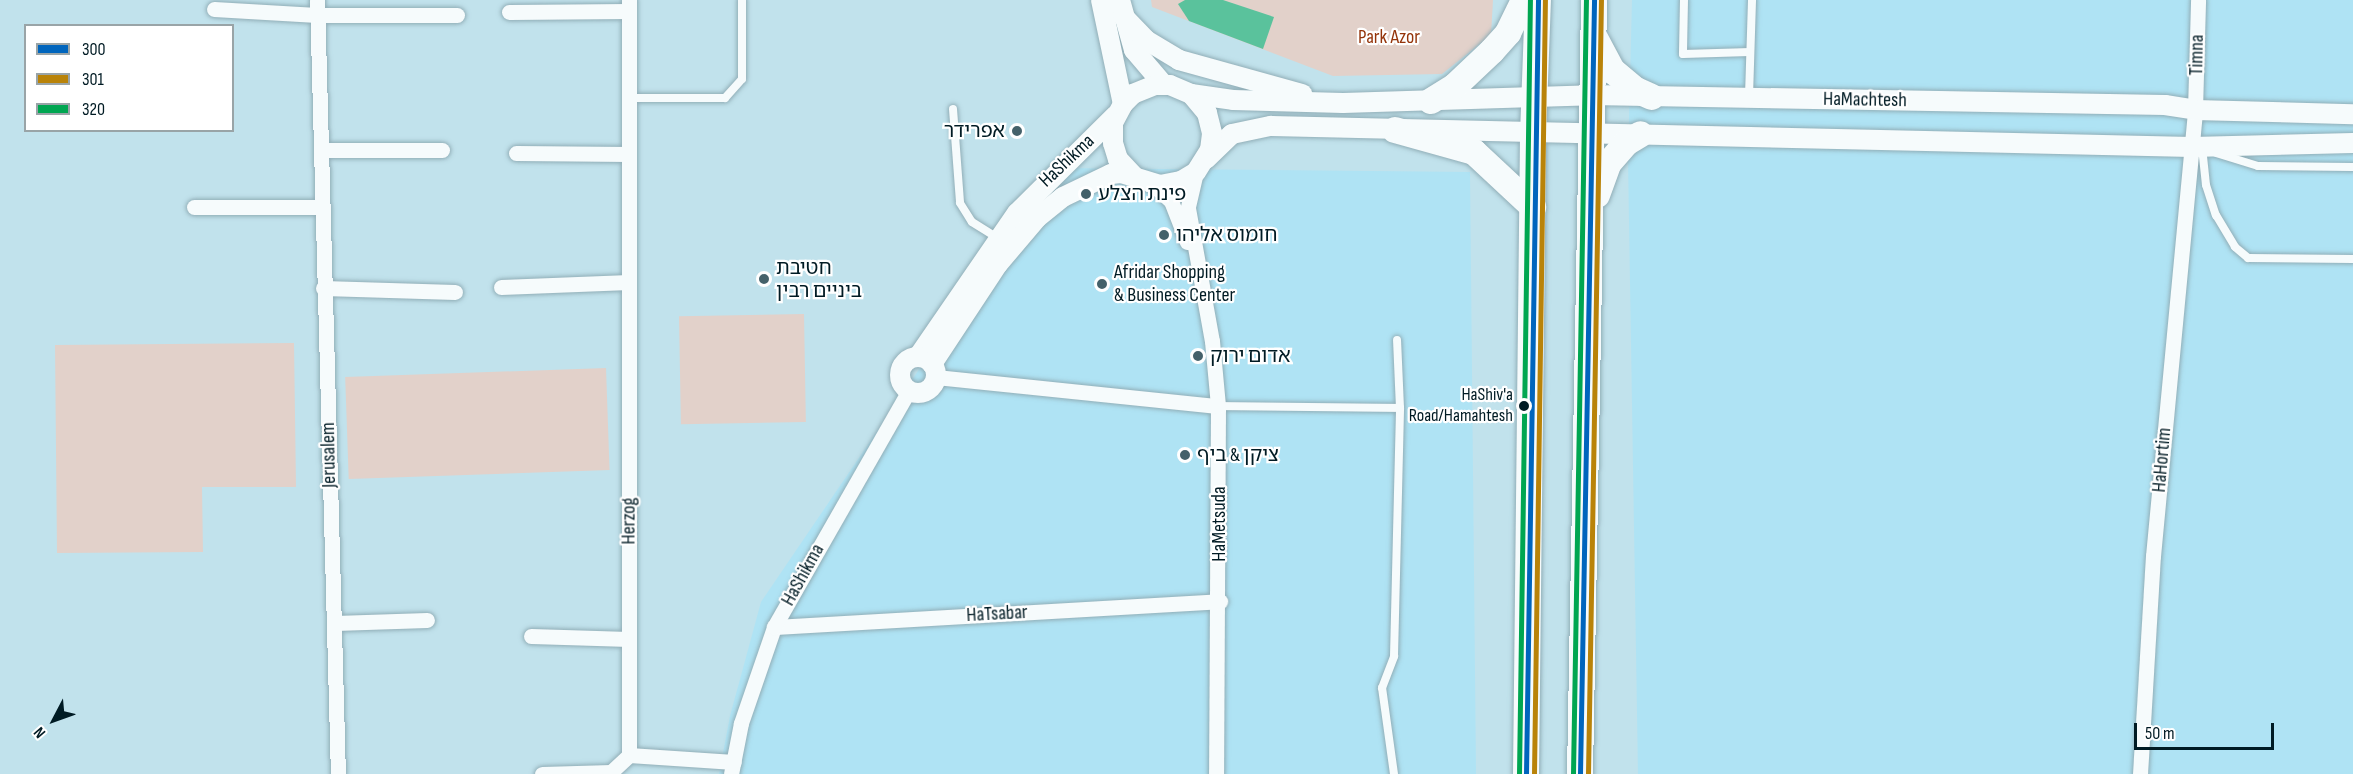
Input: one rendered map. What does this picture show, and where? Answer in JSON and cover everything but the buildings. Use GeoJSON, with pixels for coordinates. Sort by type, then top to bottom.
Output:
{"type":"FeatureCollection","features":[{"type":"Feature","properties":{"kind":"highway"},"geometry":{"type":"LineString","coordinates":[[1431,101],[1455,86],[1492,51],[1508,33],[1524,0]]}},
{"type":"Feature","properties":{"kind":"highway"},"geometry":{"type":"LineString","coordinates":[[1526,774],[1533,135],[1538,0]]}},
{"type":"Feature","properties":{"kind":"highway"},"geometry":{"type":"LineString","coordinates":[[1580,774],[1594,0]]}},
{"type":"Feature","properties":{"kind":"highway"},"geometry":{"type":"LineString","coordinates":[[1593,32],[1613,71],[1636,90],[1652,97]]}},
{"type":"Feature","properties":{"kind":"highway"},"geometry":{"type":"LineString","coordinates":[[1395,130],[1474,152],[1533,207]]}},
{"type":"Feature","properties":{"kind":"highway"},"geometry":{"type":"LineString","coordinates":[[1591,212],[1608,164],[1626,143],[1641,134]]}},
{"type":"Feature","properties":{"kind":"street"},"geometry":{"type":"LineString","coordinates":[[1101,0],[1119,109],[1114,149],[1142,180],[1181,181],[1201,165],[1212,138],[1210,121],[1191,94]]}},
{"type":"Feature","properties":{"kind":"street","name":"Timna"},"geometry":{"type":"LineString","coordinates":[[2195,110],[2198,0]]}},
{"type":"Feature","properties":{"kind":"street","name":"Herzog"},"geometry":{"type":"LineString","coordinates":[[509,12],[629,5],[629,757]]}},
{"type":"Feature","properties":{"kind":"street"},"geometry":{"type":"LineString","coordinates":[[214,9],[317,8],[457,15]]}},
{"type":"Feature","properties":{"kind":"street","name":"Jerusalem"},"geometry":{"type":"LineString","coordinates":[[317,8],[338,774]]}},
{"type":"Feature","properties":{"kind":"street"},"geometry":{"type":"LineString","coordinates":[[1121,8],[1134,50],[1163,84],[1191,94],[1233,100],[1342,103]]}},
{"type":"Feature","properties":{"kind":"street"},"geometry":{"type":"LineString","coordinates":[[1121,8],[1146,40],[1179,60],[1342,103]]}},
{"type":"Feature","properties":{"kind":"street"},"geometry":{"type":"LineString","coordinates":[[1119,109],[1140,89],[1163,84]]}},
{"type":"Feature","properties":{"kind":"street","name":"HaMachtesh"},"geometry":{"type":"LineString","coordinates":[[1342,103],[1535,95],[1592,95],[2165,105],[2195,110],[2353,114]]}},
{"type":"Feature","properties":{"kind":"street","name":"HaShikma"},"geometry":{"type":"LineString","coordinates":[[929,366],[998,238],[1039,188],[1119,109]]}},
{"type":"Feature","properties":{"kind":"street"},"geometry":{"type":"LineString","coordinates":[[2195,110],[2197,147]]}},
{"type":"Feature","properties":{"kind":"street","name":"HaMachtesh"},"geometry":{"type":"LineString","coordinates":[[1201,165],[1232,134],[1249,128],[1533,135],[1641,134],[2197,147],[2353,142]]}},
{"type":"Feature","properties":{"kind":"street","name":"HaHortim"},"geometry":{"type":"LineString","coordinates":[[2140,774],[2153,556],[2197,147]]}},
{"type":"Feature","properties":{"kind":"street"},"geometry":{"type":"LineString","coordinates":[[321,150],[441,150]]}},
{"type":"Feature","properties":{"kind":"street"},"geometry":{"type":"LineString","coordinates":[[516,153],[628,154]]}},
{"type":"Feature","properties":{"kind":"street","name":"HaMetsuda"},"geometry":{"type":"LineString","coordinates":[[1201,165],[1188,208],[1201,275],[1218,405],[1220,601],[1216,774]]}},
{"type":"Feature","properties":{"kind":"street","name":"HaShikma"},"geometry":{"type":"LineString","coordinates":[[929,366],[998,264],[1037,218],[1080,186],[1111,174],[1142,180]]}},
{"type":"Feature","properties":{"kind":"street","name":"HaMetsuda"},"geometry":{"type":"LineString","coordinates":[[1142,180],[1171,201],[1201,275]]}},
{"type":"Feature","properties":{"kind":"street"},"geometry":{"type":"LineString","coordinates":[[194,207],[323,207]]}},
{"type":"Feature","properties":{"kind":"street"},"geometry":{"type":"LineString","coordinates":[[501,287],[629,282]]}},
{"type":"Feature","properties":{"kind":"street"},"geometry":{"type":"LineString","coordinates":[[323,288],[455,292]]}},
{"type":"Feature","properties":{"kind":"street"},"geometry":{"type":"LineString","coordinates":[[929,366],[926,391],[909,390],[901,381],[901,370],[908,360],[929,366],[1218,405]]}},
{"type":"Feature","properties":{"kind":"street","name":"HaShikma"},"geometry":{"type":"LineString","coordinates":[[733,768],[741,723],[774,627],[909,390]]}},
{"type":"Feature","properties":{"kind":"street","name":"HaTsabar"},"geometry":{"type":"LineString","coordinates":[[774,627],[1220,601]]}},
{"type":"Feature","properties":{"kind":"street"},"geometry":{"type":"LineString","coordinates":[[335,622],[427,620]]}},
{"type":"Feature","properties":{"kind":"street"},"geometry":{"type":"LineString","coordinates":[[531,636],[629,639]]}},
{"type":"Feature","properties":{"kind":"street"},"geometry":{"type":"LineString","coordinates":[[542,774],[611,772],[629,757],[733,768]]}},
{"type":"Feature","properties":{"kind":"lane"},"geometry":{"type":"LineString","coordinates":[[629,98],[725,98],[742,80],[742,0]]}},
{"type":"Feature","properties":{"kind":"lane"},"geometry":{"type":"LineString","coordinates":[[1684,0],[1683,54],[1750,52]]}},
{"type":"Feature","properties":{"kind":"lane"},"geometry":{"type":"LineString","coordinates":[[1749,98],[1752,0]]}},
{"type":"Feature","properties":{"kind":"lane"},"geometry":{"type":"LineString","coordinates":[[953,109],[960,203],[972,222],[998,238]]}},
{"type":"Feature","properties":{"kind":"lane"},"geometry":{"type":"LineString","coordinates":[[2197,147],[2244,165],[2353,167]]}},
{"type":"Feature","properties":{"kind":"lane"},"geometry":{"type":"LineString","coordinates":[[2197,147],[2216,215],[2235,247],[2248,258],[2353,259]]}},
{"type":"Feature","properties":{"kind":"lane"},"geometry":{"type":"LineString","coordinates":[[1394,774],[1382,688],[1395,656],[1400,408],[1397,340]]}},
{"type":"Feature","properties":{"kind":"lane"},"geometry":{"type":"LineString","coordinates":[[1218,405],[1400,408]]}},
{"type":"Feature","properties":{"kind":"shaded area"},"geometry":{"type":"Polygon","coordinates":[[[1185,0],[1223,0],[1274,17],[1263,49],[1189,21],[1178,4],[1185,0]]]}},
{"type":"Feature","properties":{"kind":"shaded area"},"geometry":{"type":"Polygon","coordinates":[[[1632,0],[2353,0],[2353,774],[1638,774],[1628,158],[1632,0]]]}},
{"type":"Feature","properties":{"kind":"shaded area"},"geometry":{"type":"Polygon","coordinates":[[[1056,168],[1470,172],[1476,774],[719,774],[730,716],[761,602],[1056,168]]]}},
{"type":"Feature","properties":{"kind":"green space","name":"Park Azor"},"geometry":{"type":"Polygon","coordinates":[[[1151,0],[1493,0],[1491,35],[1442,74],[1333,76],[1152,7],[1151,0]]]}},
{"type":"Feature","properties":{"kind":"green space"},"geometry":{"type":"Polygon","coordinates":[[[804,314],[806,422],[681,424],[679,316],[804,314]]]}},
{"type":"Feature","properties":{"kind":"green space"},"geometry":{"type":"Polygon","coordinates":[[[294,343],[296,487],[202,487],[203,552],[57,553],[55,345],[294,343]]]}},
{"type":"Feature","properties":{"kind":"green space"},"geometry":{"type":"Polygon","coordinates":[[[606,368],[610,470],[349,479],[345,377],[606,368]]]}},
{"type":"Feature","properties":{"kind":"transit line","name":"320"},"geometry":{"type":"LineString","coordinates":[[1519,774],[1530,0]]}},
{"type":"Feature","properties":{"kind":"transit line","name":"300"},"geometry":{"type":"LineString","coordinates":[[1526,774],[1538,0]]}},
{"type":"Feature","properties":{"kind":"transit line","name":"301"},"geometry":{"type":"LineString","coordinates":[[1534,774],[1545,0]]}},
{"type":"Feature","properties":{"kind":"transit line","name":"320"},"geometry":{"type":"LineString","coordinates":[[1573,774],[1586,0]]}},
{"type":"Feature","properties":{"kind":"transit line","name":"300"},"geometry":{"type":"LineString","coordinates":[[1580,774],[1594,0]]}},
{"type":"Feature","properties":{"kind":"transit line","name":"301"},"geometry":{"type":"LineString","coordinates":[[1588,774],[1601,0]]}},
{"type":"Feature","properties":{"kind":"place","name":"אפרידר"},"geometry":{"type":"Point","coordinates":[1017,131]}},
{"type":"Feature","properties":{"kind":"place","name":"פינת הצלע"},"geometry":{"type":"Point","coordinates":[1086,194]}},
{"type":"Feature","properties":{"kind":"place","name":"חומוס אליהו"},"geometry":{"type":"Point","coordinates":[1164,235]}},
{"type":"Feature","properties":{"kind":"place","name":"חטיבת ביניים רבין"},"geometry":{"type":"Point","coordinates":[764,279]}},
{"type":"Feature","properties":{"kind":"place","name":"Afridar Shopping & Business Center"},"geometry":{"type":"Point","coordinates":[1102,284]}},
{"type":"Feature","properties":{"kind":"place","name":"אדום ירוק"},"geometry":{"type":"Point","coordinates":[1198,356]}},
{"type":"Feature","properties":{"kind":"place","name":"HaShiv'a Road/Hamahtesh"},"geometry":{"type":"Point","coordinates":[1524,406]}},
{"type":"Feature","properties":{"kind":"place","name":"ציקן & ביף"},"geometry":{"type":"Point","coordinates":[1185,455]}}]}
